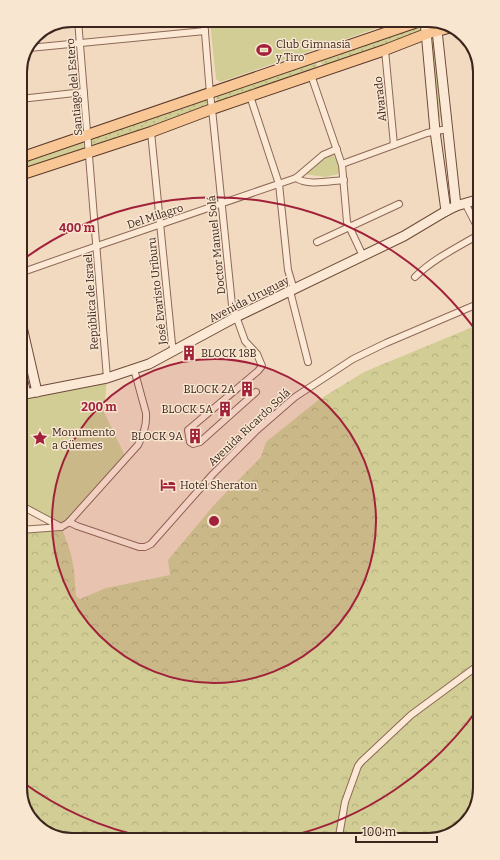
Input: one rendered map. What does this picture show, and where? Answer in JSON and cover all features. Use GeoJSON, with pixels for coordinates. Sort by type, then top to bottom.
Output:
{"type":"FeatureCollection","features":[{"type":"Feature","properties":{"kind":"main road"},"geometry":{"type":"LineString","coordinates":[[27,156],[404,27]]}},
{"type":"Feature","properties":{"kind":"main road"},"geometry":{"type":"LineString","coordinates":[[27,173],[151,132],[212,109],[385,50],[426,34],[435,28]]}},
{"type":"Feature","properties":{"kind":"main road"},"geometry":{"type":"LineString","coordinates":[[313,58],[319,62],[319,68],[314,74]]}},
{"type":"Feature","properties":{"kind":"street","name":"Santiago del Estero"},"geometry":{"type":"LineString","coordinates":[[79,27],[89,153]]}},
{"type":"Feature","properties":{"kind":"street","name":"Doctor Manuel Solá"},"geometry":{"type":"LineString","coordinates":[[205,27],[210,94],[232,305],[245,341],[257,354],[262,366],[188,430],[190,442],[193,444],[200,442],[256,392]]}},
{"type":"Feature","properties":{"kind":"street"},"geometry":{"type":"LineString","coordinates":[[425,27],[435,131],[446,211]]}},
{"type":"Feature","properties":{"kind":"street"},"geometry":{"type":"LineString","coordinates":[[437,28],[456,206]]}},
{"type":"Feature","properties":{"kind":"street"},"geometry":{"type":"LineString","coordinates":[[35,47],[205,31]]}},
{"type":"Feature","properties":{"kind":"street","name":"Alvarado"},"geometry":{"type":"LineString","coordinates":[[385,50],[394,145]]}},
{"type":"Feature","properties":{"kind":"street"},"geometry":{"type":"LineString","coordinates":[[314,74],[342,164],[347,222],[363,256]]}},
{"type":"Feature","properties":{"kind":"street"},"geometry":{"type":"LineString","coordinates":[[27,98],[84,92]]}},
{"type":"Feature","properties":{"kind":"street"},"geometry":{"type":"LineString","coordinates":[[250,96],[279,184],[288,270],[308,362]]}},
{"type":"Feature","properties":{"kind":"street"},"geometry":{"type":"LineString","coordinates":[[342,164],[435,131],[447,129]]}},
{"type":"Feature","properties":{"kind":"street","name":"José Evaristo Uriburu"},"geometry":{"type":"LineString","coordinates":[[151,132],[172,344],[174,351]]}},
{"type":"Feature","properties":{"kind":"street","name":"Del Milagro"},"geometry":{"type":"LineString","coordinates":[[27,271],[296,178],[323,155],[337,150]]}},
{"type":"Feature","properties":{"kind":"street","name":"República de Israel"},"geometry":{"type":"LineString","coordinates":[[89,153],[107,378]]}},
{"type":"Feature","properties":{"kind":"street"},"geometry":{"type":"LineString","coordinates":[[296,178],[306,182],[344,180]]}},
{"type":"Feature","properties":{"kind":"street","name":"Avenida Uruguay"},"geometry":{"type":"LineString","coordinates":[[27,394],[107,378],[149,364],[236,317],[404,236],[446,211],[473,201]]}},
{"type":"Feature","properties":{"kind":"street"},"geometry":{"type":"LineString","coordinates":[[465,203],[473,219]]}},
{"type":"Feature","properties":{"kind":"street"},"geometry":{"type":"LineString","coordinates":[[317,242],[399,204]]}},
{"type":"Feature","properties":{"kind":"street"},"geometry":{"type":"LineString","coordinates":[[415,277],[425,268],[473,237]]}},
{"type":"Feature","properties":{"kind":"street","name":"Avenida Ricardo Solá"},"geometry":{"type":"LineString","coordinates":[[69,522],[139,548],[148,546],[154,542],[213,474],[263,425],[296,397],[359,356],[473,306]]}},
{"type":"Feature","properties":{"kind":"street"},"geometry":{"type":"LineString","coordinates":[[27,348],[37,392]]}},
{"type":"Feature","properties":{"kind":"street"},"geometry":{"type":"LineString","coordinates":[[27,529],[60,527],[69,522],[134,450],[143,435],[146,424],[146,413],[134,369]]}},
{"type":"Feature","properties":{"kind":"street"},"geometry":{"type":"LineString","coordinates":[[27,509],[60,527]]}},
{"type":"Feature","properties":{"kind":"street"},"geometry":{"type":"LineString","coordinates":[[339,833],[344,802],[361,762],[411,715],[473,669]]}},
{"type":"Feature","properties":{"kind":"green space","name":"Club Gimnasia y Tiro"},"geometry":{"type":"Polygon","coordinates":[[[210,27],[381,27],[220,82],[216,79],[210,27]]]}},
{"type":"Feature","properties":{"kind":"green space"},"geometry":{"type":"Polygon","coordinates":[[[416,27],[422,27],[421,31],[390,42],[388,46],[322,67],[323,65],[319,60],[416,27]]]}},
{"type":"Feature","properties":{"kind":"green space"},"geometry":{"type":"Polygon","coordinates":[[[434,41],[443,117],[440,118],[436,116],[431,42],[434,41]]]}},
{"type":"Feature","properties":{"kind":"green space"},"geometry":{"type":"Polygon","coordinates":[[[312,61],[316,62],[316,70],[217,103],[216,96],[220,94],[312,61]]]}},
{"type":"Feature","properties":{"kind":"green space"},"geometry":{"type":"Polygon","coordinates":[[[205,98],[208,104],[207,107],[94,147],[92,145],[93,137],[205,98]]]}},
{"type":"Feature","properties":{"kind":"green space"},"geometry":{"type":"Polygon","coordinates":[[[80,141],[83,142],[83,151],[27,170],[27,159],[80,141]]]}},
{"type":"Feature","properties":{"kind":"green space"},"geometry":{"type":"Polygon","coordinates":[[[332,154],[338,163],[338,174],[325,177],[304,174],[325,156],[332,154]]]}},
{"type":"Feature","properties":{"kind":"green space"},"geometry":{"type":"Polygon","coordinates":[[[473,327],[473,794],[468,808],[462,818],[448,828],[434,833],[69,833],[57,831],[42,822],[29,803],[27,788],[27,533],[63,531],[71,554],[76,596],[80,599],[106,588],[170,575],[168,560],[214,505],[261,457],[266,442],[317,401],[364,372],[473,327]]]}},
{"type":"Feature","properties":{"kind":"green space","name":"Monumento a Güemes"},"geometry":{"type":"Polygon","coordinates":[[[107,378],[104,412],[126,458],[63,524],[27,508],[27,394],[107,378]]]}},
{"type":"Feature","properties":{"kind":"place","name":"Club Gimnasia y Tiro"},"geometry":{"type":"Point","coordinates":[264,50]}},
{"type":"Feature","properties":{"kind":"place","name":"BLOCK 18B"},"geometry":{"type":"Point","coordinates":[189,353]}},
{"type":"Feature","properties":{"kind":"place","name":"BLOCK 2A"},"geometry":{"type":"Point","coordinates":[247,389]}},
{"type":"Feature","properties":{"kind":"place","name":"BLOCK 5A"},"geometry":{"type":"Point","coordinates":[225,409]}},
{"type":"Feature","properties":{"kind":"place","name":"BLOCK 9A"},"geometry":{"type":"Point","coordinates":[195,436]}},
{"type":"Feature","properties":{"kind":"place","name":"Monumento a Güemes"},"geometry":{"type":"Point","coordinates":[40,438]}},
{"type":"Feature","properties":{"kind":"place","name":"Hotel Sheraton"},"geometry":{"type":"Point","coordinates":[168,485]}}]}
